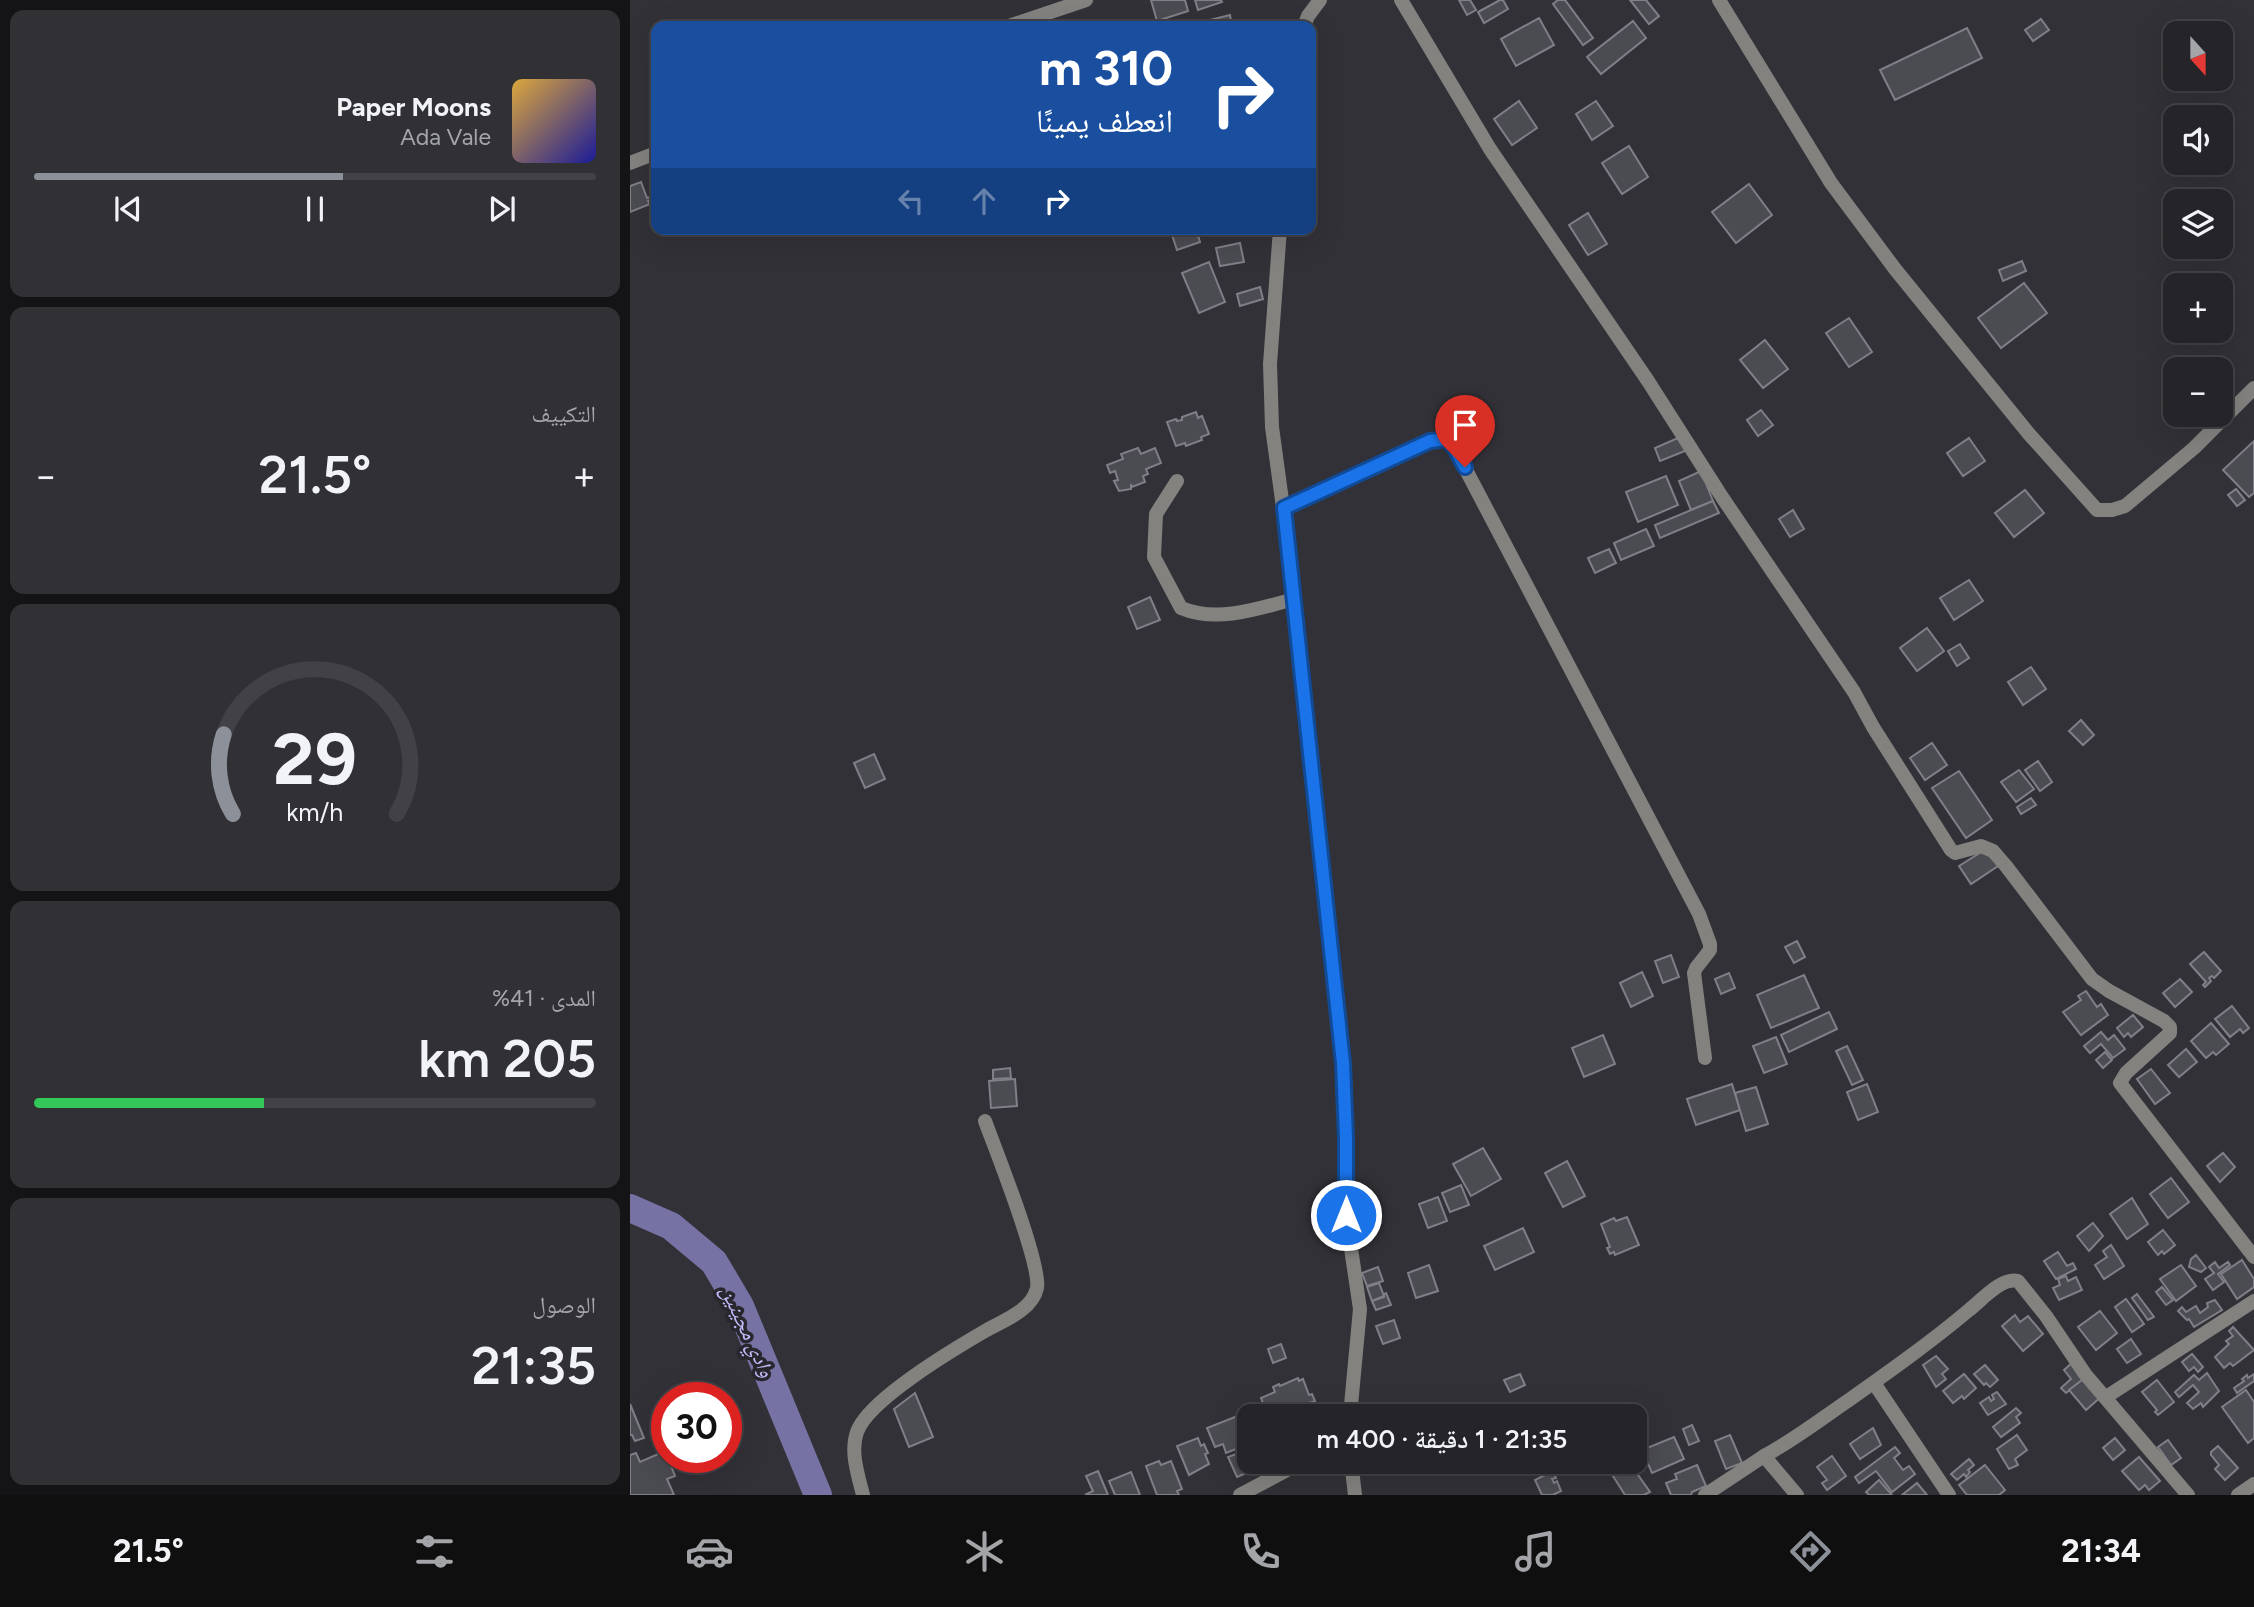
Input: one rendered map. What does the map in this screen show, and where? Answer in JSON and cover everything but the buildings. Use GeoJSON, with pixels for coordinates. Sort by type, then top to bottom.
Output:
{"type":"FeatureCollection","features":[{"type":"Feature","properties":{"kind":"street"},"geometry":{"type":"LineString","coordinates":[[1024,21],[1086,0]]}},
{"type":"Feature","properties":{"kind":"street"},"geometry":{"type":"LineString","coordinates":[[1306,21],[1320,0]]}},
{"type":"Feature","properties":{"kind":"street"},"geometry":{"type":"LineString","coordinates":[[1401,0],[1496,158],[1854,692],[1873,727],[1951,850],[1955,853],[1981,846],[1993,851],[2092,979],[2170,1027],[2170,1033],[2126,1073],[2120,1083],[2254,1257]]}},
{"type":"Feature","properties":{"kind":"street"},"geometry":{"type":"LineString","coordinates":[[1719,0],[1839,194],[1895,269],[2029,434],[2097,510],[2112,510],[2125,506],[2194,448],[2254,388]]}},
{"type":"Feature","properties":{"kind":"street"},"geometry":{"type":"LineString","coordinates":[[630,163],[651,155]]}},
{"type":"Feature","properties":{"kind":"street"},"geometry":{"type":"LineString","coordinates":[[1280,235],[1270,387],[1272,427],[1284,508],[1343,1063],[1346,1215],[1360,1309],[1351,1404]]}},
{"type":"Feature","properties":{"kind":"street"},"geometry":{"type":"LineString","coordinates":[[1284,508],[1430,441],[1446,439],[1454,447],[1706,931],[1710,950],[1695,973],[1704,1058]]}},
{"type":"Feature","properties":{"kind":"street"},"geometry":{"type":"LineString","coordinates":[[1177,481],[1156,514],[1154,557],[1181,608],[1206,616],[1259,608],[1294,599]]}},
{"type":"Feature","properties":{"kind":"street"},"geometry":{"type":"LineString","coordinates":[[863,1495],[854,1446],[862,1422],[888,1395],[983,1332],[1019,1312],[1032,1300],[1037,1288],[1033,1259],[985,1121]]}},
{"type":"Feature","properties":{"kind":"street"},"geometry":{"type":"LineString","coordinates":[[1705,1495],[1874,1383],[2001,1284],[2014,1280],[2027,1292],[2085,1374],[2188,1495]]}},
{"type":"Feature","properties":{"kind":"street"},"geometry":{"type":"LineString","coordinates":[[2106,1397],[2254,1301]]}},
{"type":"Feature","properties":{"kind":"street"},"geometry":{"type":"LineString","coordinates":[[1874,1383],[1949,1495]]}},
{"type":"Feature","properties":{"kind":"street"},"geometry":{"type":"LineString","coordinates":[[1764,1456],[1797,1495]]}},
{"type":"Feature","properties":{"kind":"street"},"geometry":{"type":"LineString","coordinates":[[1240,1495],[1280,1474]]}},
{"type":"Feature","properties":{"kind":"street"},"geometry":{"type":"LineString","coordinates":[[1353,1474],[1355,1495]]}},
{"type":"Feature","properties":{"kind":"street"},"geometry":{"type":"LineString","coordinates":[[2238,1495],[2254,1484]]}},
{"type":"Feature","properties":{"kind":"waterway","name":"وادي مجينين"},"geometry":{"type":"LineString","coordinates":[[630,1208],[671,1226],[714,1262],[740,1306],[818,1495]]}},
{"type":"Feature","properties":{"kind":"route"},"geometry":{"type":"LineString","coordinates":[[1346,1215],[1346,1103],[1343,1063],[1284,508],[1430,441],[1446,439],[1454,447],[1465,467]]}}]}
